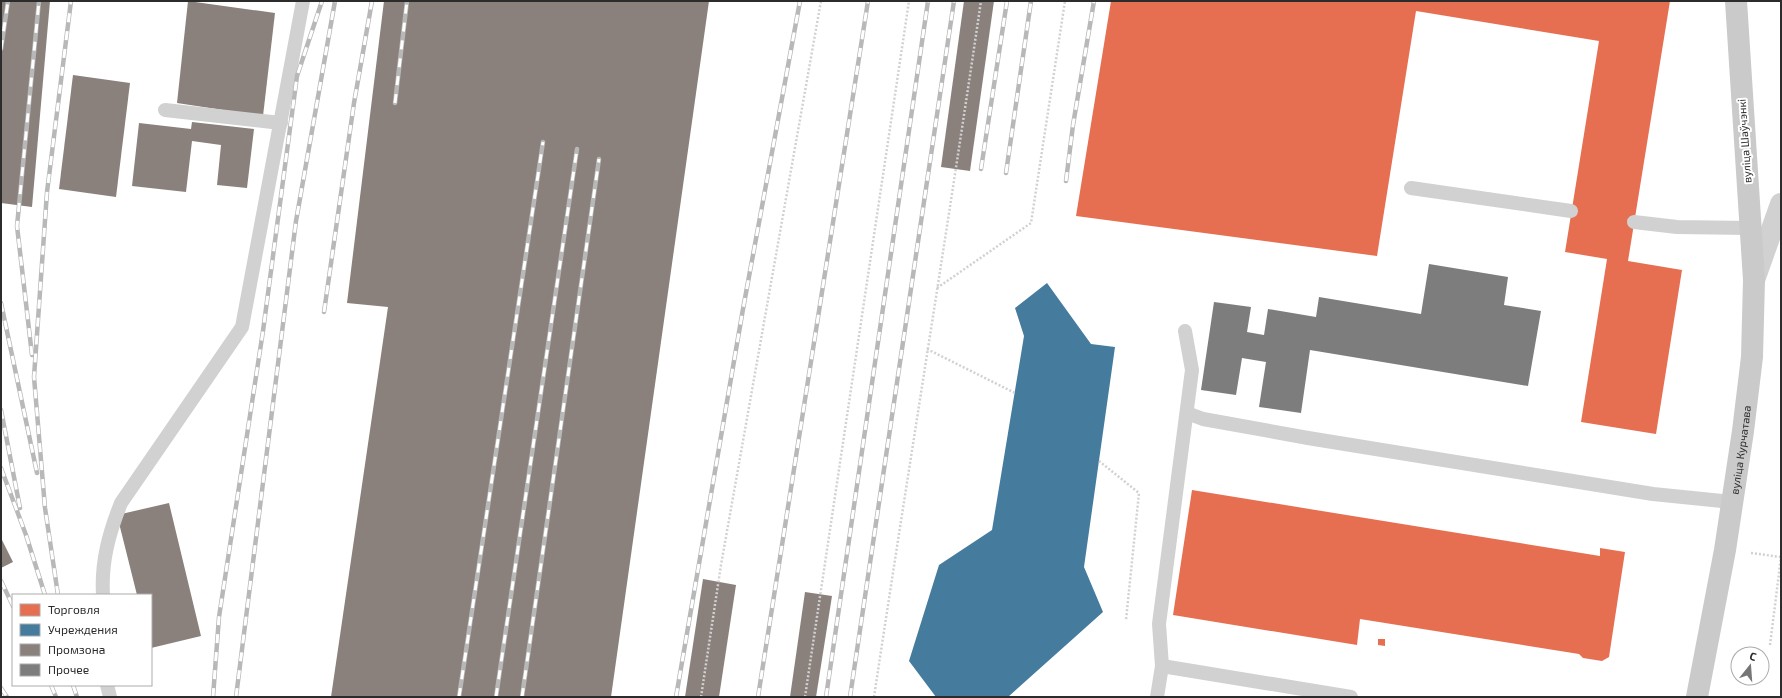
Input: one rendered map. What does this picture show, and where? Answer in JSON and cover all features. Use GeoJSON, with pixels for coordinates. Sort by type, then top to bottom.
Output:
{"type":"FeatureCollection","features":[{"type":"Feature","properties":{"kind":"main road","name":"вуліца Шаўчэнкі"},"geometry":{"type":"LineString","coordinates":[[1736,1],[1749,228],[1754,280]]}},
{"type":"Feature","properties":{"kind":"main road","name":"вуліца Курчатава"},"geometry":{"type":"LineString","coordinates":[[1697,697],[1725,550],[1743,431],[1752,357],[1754,280]]}},
{"type":"Feature","properties":{"kind":"street","name":"вуліца Курчатава"},"geometry":{"type":"LineString","coordinates":[[1754,280],[1781,204]]}},
{"type":"Feature","properties":{"kind":"lane"},"geometry":{"type":"LineString","coordinates":[[103,594],[103,569],[106,547],[121,503],[242,327],[303,1]]}},
{"type":"Feature","properties":{"kind":"lane"},"geometry":{"type":"LineString","coordinates":[[165,110],[281,123]]}},
{"type":"Feature","properties":{"kind":"lane"},"geometry":{"type":"LineString","coordinates":[[1411,188],[1572,211]]}},
{"type":"Feature","properties":{"kind":"lane"},"geometry":{"type":"LineString","coordinates":[[1634,222],[1677,228],[1749,228]]}},
{"type":"Feature","properties":{"kind":"lane"},"geometry":{"type":"LineString","coordinates":[[1157,697],[1162,666],[1159,624],[1188,413],[1192,370],[1185,331]]}},
{"type":"Feature","properties":{"kind":"lane"},"geometry":{"type":"LineString","coordinates":[[1188,413],[1203,419],[1308,438],[1653,494],[1732,502]]}},
{"type":"Feature","properties":{"kind":"lane"},"geometry":{"type":"LineString","coordinates":[[1162,666],[1351,697]]}},
{"type":"Feature","properties":{"kind":"path"},"geometry":{"type":"LineString","coordinates":[[700,697],[721,565],[821,1]]}},
{"type":"Feature","properties":{"kind":"path"},"geometry":{"type":"LineString","coordinates":[[804,697],[909,1]]}},
{"type":"Feature","properties":{"kind":"path"},"geometry":{"type":"LineString","coordinates":[[874,697],[981,1]]}},
{"type":"Feature","properties":{"kind":"path"},"geometry":{"type":"LineString","coordinates":[[937,288],[1031,223],[1066,1]]}},
{"type":"Feature","properties":{"kind":"path"},"geometry":{"type":"LineString","coordinates":[[927,349],[1015,393]]}},
{"type":"Feature","properties":{"kind":"path"},"geometry":{"type":"LineString","coordinates":[[1099,461],[1139,493],[1126,620]]}},
{"type":"Feature","properties":{"kind":"path"},"geometry":{"type":"LineString","coordinates":[[1770,646],[1781,557]]}},
{"type":"Feature","properties":{"kind":"building: Торговля"},"geometry":{"type":"Polygon","coordinates":[[[1111,1],[1670,1],[1628,261],[1682,270],[1656,434],[1581,422],[1607,259],[1565,252],[1599,41],[1416,11],[1377,256],[1076,216],[1111,1]]]}},
{"type":"Feature","properties":{"kind":"building: Торговля"},"geometry":{"type":"Polygon","coordinates":[[[1192,490],[1600,556],[1600,548],[1625,552],[1609,657],[1602,661],[1583,658],[1579,654],[1360,619],[1357,645],[1173,615],[1192,490]]]}},
{"type":"Feature","properties":{"kind":"building: Торговля"},"geometry":{"type":"Polygon","coordinates":[[[1378,639],[1385,639],[1385,646],[1378,645],[1378,639]]]}},
{"type":"Feature","properties":{"kind":"building: Учреждения"},"geometry":{"type":"Polygon","coordinates":[[[1047,283],[1091,344],[1115,347],[1084,567],[1103,612],[1008,697],[936,697],[909,661],[939,565],[992,530],[1024,336],[1015,308],[1047,283]]]}},
{"type":"Feature","properties":{"kind":"building: Промзона"},"geometry":{"type":"Polygon","coordinates":[[[1,1],[50,1],[32,207],[1,203],[1,1]]]}},
{"type":"Feature","properties":{"kind":"building: Промзона"},"geometry":{"type":"Polygon","coordinates":[[[188,1],[275,13],[263,116],[177,103],[188,1]]]}},
{"type":"Feature","properties":{"kind":"building: Промзона"},"geometry":{"type":"Polygon","coordinates":[[[384,1],[709,1],[611,697],[331,697],[388,307],[347,303],[384,1]]]}},
{"type":"Feature","properties":{"kind":"building: Промзона"},"geometry":{"type":"Polygon","coordinates":[[[964,1],[994,1],[970,171],[941,167],[964,1]]]}},
{"type":"Feature","properties":{"kind":"building: Промзона"},"geometry":{"type":"Polygon","coordinates":[[[73,75],[130,83],[116,197],[59,189],[73,75]]]}},
{"type":"Feature","properties":{"kind":"building: Промзона"},"geometry":{"type":"Polygon","coordinates":[[[192,122],[254,129],[247,188],[217,185],[221,145],[192,141],[186,192],[132,186],[139,123],[191,129],[192,122]]]}},
{"type":"Feature","properties":{"kind":"building: Промзона"},"geometry":{"type":"Polygon","coordinates":[[[169,503],[201,636],[152,648],[152,594],[137,594],[117,515],[169,503]]]}},
{"type":"Feature","properties":{"kind":"building: Промзона"},"geometry":{"type":"Polygon","coordinates":[[[1,538],[13,562],[1,568],[1,538]]]}},
{"type":"Feature","properties":{"kind":"building: Промзона"},"geometry":{"type":"Polygon","coordinates":[[[703,579],[736,585],[719,697],[685,697],[703,579]]]}},
{"type":"Feature","properties":{"kind":"building: Промзона"},"geometry":{"type":"Polygon","coordinates":[[[805,592],[832,596],[816,697],[790,697],[805,592]]]}},
{"type":"Feature","properties":{"kind":"building: Прочее"},"geometry":{"type":"Polygon","coordinates":[[[1429,264],[1508,277],[1504,305],[1541,311],[1528,386],[1310,350],[1301,413],[1259,407],[1266,362],[1242,358],[1236,395],[1201,390],[1214,302],[1251,307],[1247,332],[1264,335],[1268,309],[1316,317],[1319,297],[1421,314],[1429,264]]]}},
{"type":"Feature","properties":{"kind":"railway"},"geometry":{"type":"LineString","coordinates":[[1,49],[8,1]]}},
{"type":"Feature","properties":{"kind":"railway"},"geometry":{"type":"LineString","coordinates":[[32,355],[17,226],[39,1]]}},
{"type":"Feature","properties":{"kind":"railway"},"geometry":{"type":"LineString","coordinates":[[58,594],[45,508],[34,377],[47,192],[71,1]]}},
{"type":"Feature","properties":{"kind":"railway"},"geometry":{"type":"LineString","coordinates":[[213,697],[219,617],[263,331],[297,76],[322,1]]}},
{"type":"Feature","properties":{"kind":"railway"},"geometry":{"type":"LineString","coordinates":[[236,697],[296,221],[335,1]]}},
{"type":"Feature","properties":{"kind":"railway"},"geometry":{"type":"LineString","coordinates":[[324,312],[354,103],[372,1]]}},
{"type":"Feature","properties":{"kind":"railway"},"geometry":{"type":"LineString","coordinates":[[395,103],[407,1]]}},
{"type":"Feature","properties":{"kind":"railway"},"geometry":{"type":"LineString","coordinates":[[676,697],[743,309],[800,1]]}},
{"type":"Feature","properties":{"kind":"railway"},"geometry":{"type":"LineString","coordinates":[[758,697],[868,1]]}},
{"type":"Feature","properties":{"kind":"railway"},"geometry":{"type":"LineString","coordinates":[[826,697],[928,1]]}},
{"type":"Feature","properties":{"kind":"railway"},"geometry":{"type":"LineString","coordinates":[[850,697],[954,1]]}},
{"type":"Feature","properties":{"kind":"railway"},"geometry":{"type":"LineString","coordinates":[[981,169],[1007,1]]}},
{"type":"Feature","properties":{"kind":"railway"},"geometry":{"type":"LineString","coordinates":[[1006,173],[1031,1]]}},
{"type":"Feature","properties":{"kind":"railway"},"geometry":{"type":"LineString","coordinates":[[1066,181],[1073,125],[1094,1]]}},
{"type":"Feature","properties":{"kind":"railway"},"geometry":{"type":"LineString","coordinates":[[459,697],[543,142]]}},
{"type":"Feature","properties":{"kind":"railway"},"geometry":{"type":"LineString","coordinates":[[496,697],[577,149]]}},
{"type":"Feature","properties":{"kind":"railway"},"geometry":{"type":"LineString","coordinates":[[522,697],[599,159]]}},
{"type":"Feature","properties":{"kind":"railway"},"geometry":{"type":"LineString","coordinates":[[1,303],[37,473]]}},
{"type":"Feature","properties":{"kind":"railway"},"geometry":{"type":"LineString","coordinates":[[1,410],[20,508]]}},
{"type":"Feature","properties":{"kind":"railway"},"geometry":{"type":"LineString","coordinates":[[1,468],[26,535],[45,594]]}},
{"type":"Feature","properties":{"kind":"railway"},"geometry":{"type":"LineString","coordinates":[[1,581],[12,604]]}},
{"type":"Feature","properties":{"kind":"railway"},"geometry":{"type":"LineString","coordinates":[[51,686],[56,697]]}},
{"type":"Feature","properties":{"kind":"railway"},"geometry":{"type":"LineString","coordinates":[[73,686],[77,697]]}},
{"type":"Feature","properties":{"kind":"railway"},"geometry":{"type":"LineString","coordinates":[[1,688],[7,697]]}}]}
